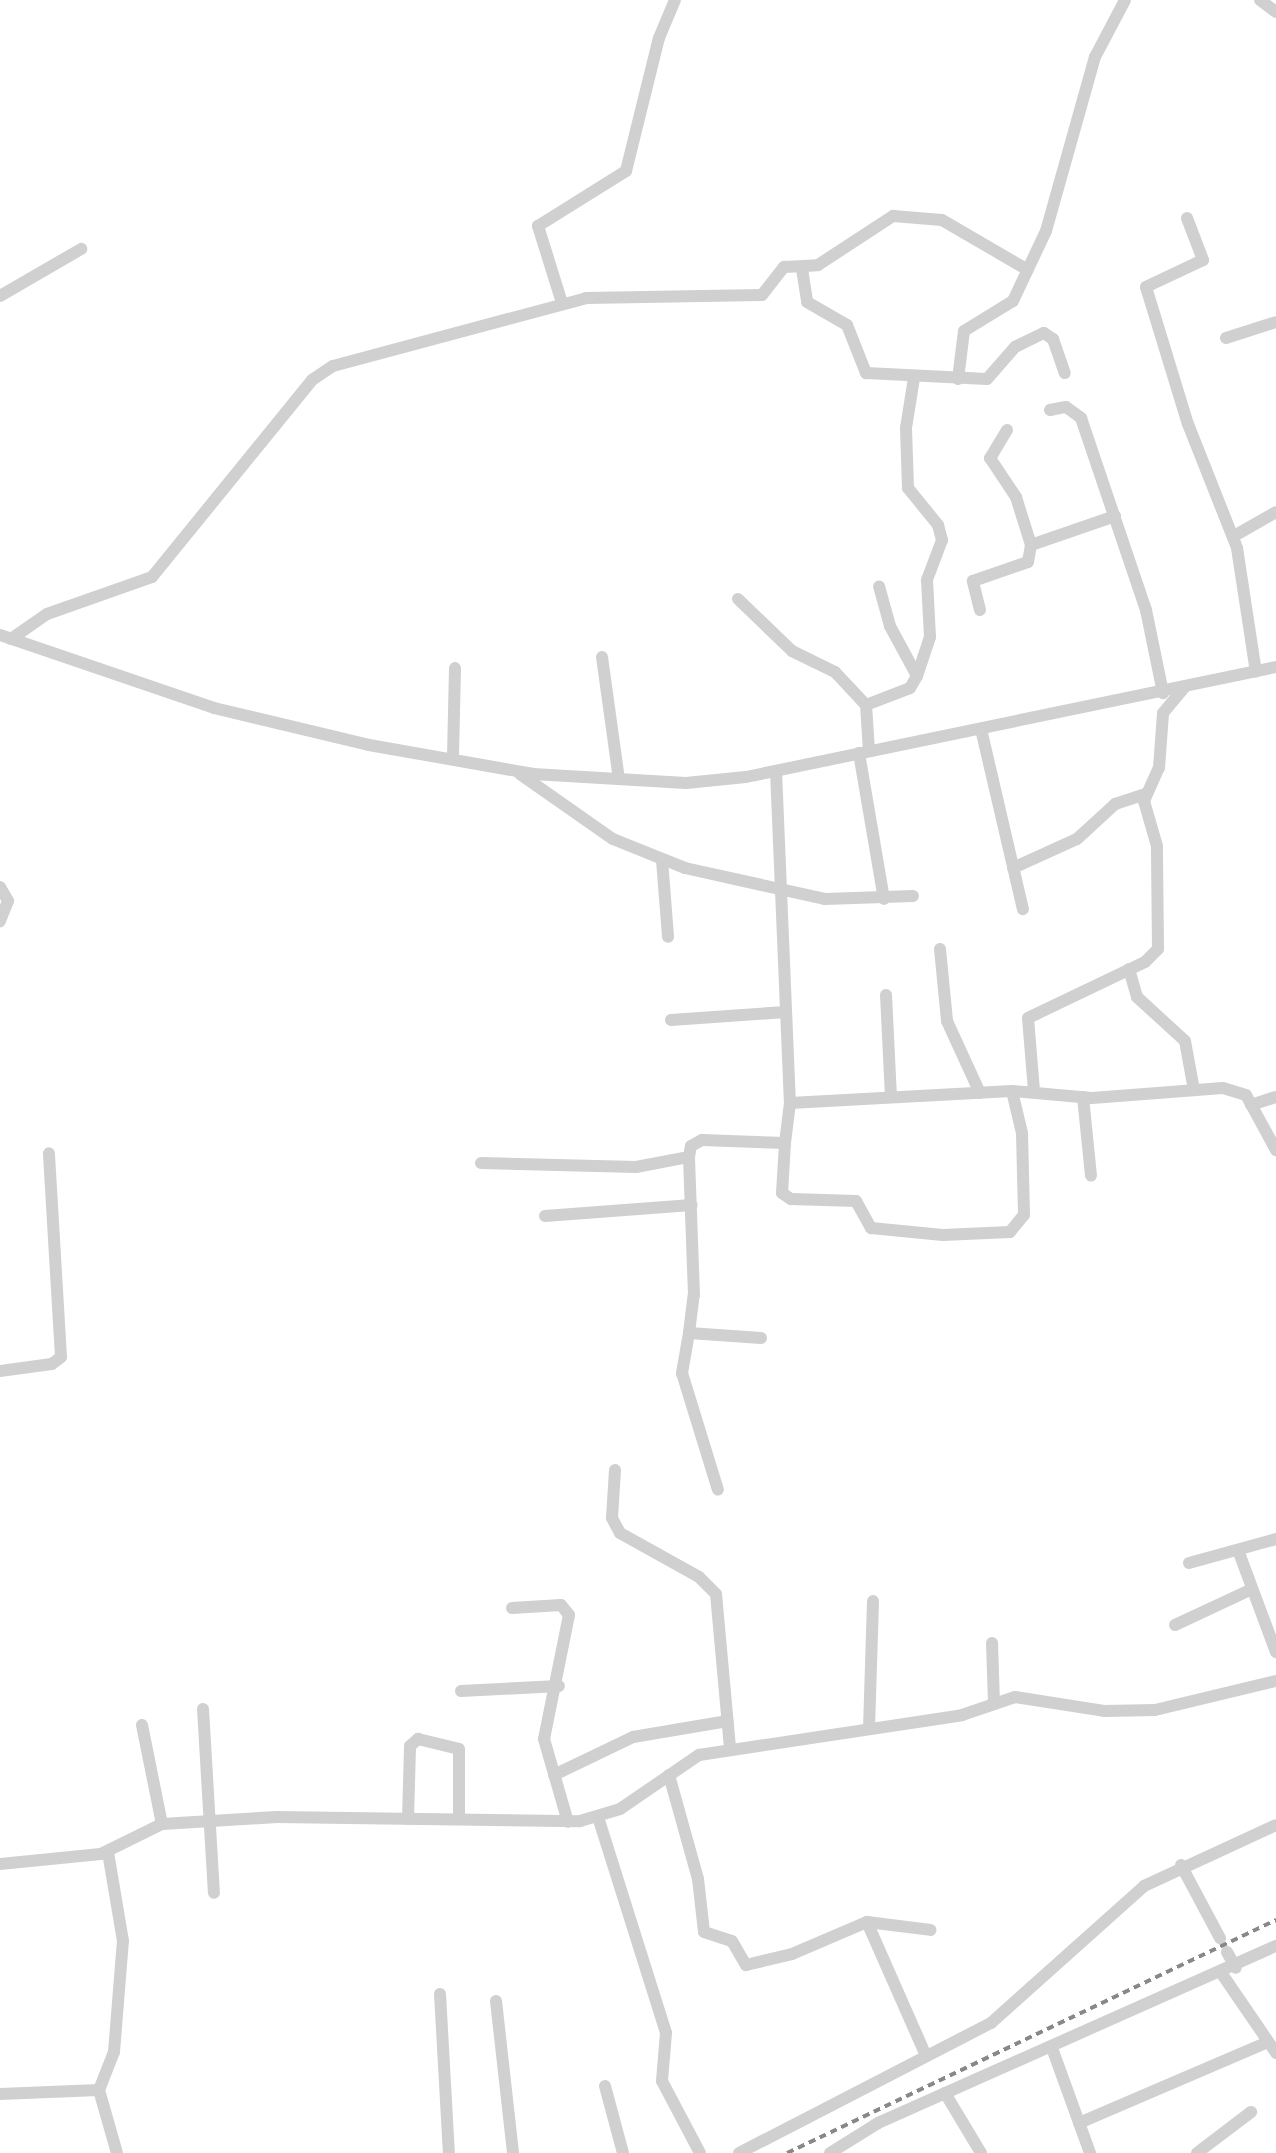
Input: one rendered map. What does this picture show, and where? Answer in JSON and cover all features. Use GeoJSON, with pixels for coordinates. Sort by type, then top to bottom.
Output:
{"type":"FeatureCollection","features":[{"type":"Feature","properties":{"kind":"street"},"geometry":{"type":"LineString","coordinates":[[562,303],[538,226],[625,171],[659,38],[675,0]]}},
{"type":"Feature","properties":{"kind":"street"},"geometry":{"type":"LineString","coordinates":[[958,379],[964,331],[1008,307],[1028,270],[1066,168],[1095,57],[1125,0]]}},
{"type":"Feature","properties":{"kind":"street"},"geometry":{"type":"LineString","coordinates":[[1260,0],[1276,12]]}},
{"type":"Feature","properties":{"kind":"street"},"geometry":{"type":"LineString","coordinates":[[6,637],[47,614],[152,577],[318,373],[398,345],[562,303],[750,297],[769,291],[784,267],[802,269],[893,216],[942,220],[1028,270]]}},
{"type":"Feature","properties":{"kind":"street"},"geometry":{"type":"LineString","coordinates":[[1187,218],[1203,260],[1146,287],[1192,434],[1234,537],[1255,672]]}},
{"type":"Feature","properties":{"kind":"street"},"geometry":{"type":"LineString","coordinates":[[0,296],[81,249]]}},
{"type":"Feature","properties":{"kind":"street"},"geometry":{"type":"LineString","coordinates":[[802,269],[807,302],[847,326],[861,370],[914,378],[992,377],[1015,347],[1044,334],[1053,339],[1065,373]]}},
{"type":"Feature","properties":{"kind":"street"},"geometry":{"type":"LineString","coordinates":[[1226,338],[1276,321]]}},
{"type":"Feature","properties":{"kind":"street"},"geometry":{"type":"LineString","coordinates":[[866,705],[910,688],[917,676],[930,637],[927,580],[942,541],[938,525],[908,488],[906,428],[914,378]]}},
{"type":"Feature","properties":{"kind":"street"},"geometry":{"type":"LineString","coordinates":[[1051,410],[1066,407],[1080,418],[1115,516],[1163,693]]}},
{"type":"Feature","properties":{"kind":"street"},"geometry":{"type":"LineString","coordinates":[[980,610],[973,581],[1028,562],[1031,545],[1016,497],[990,458],[1007,430]]}},
{"type":"Feature","properties":{"kind":"street"},"geometry":{"type":"LineString","coordinates":[[1234,537],[1276,512]]}},
{"type":"Feature","properties":{"kind":"street"},"geometry":{"type":"LineString","coordinates":[[1031,545],[1115,516]]}},
{"type":"Feature","properties":{"kind":"street"},"geometry":{"type":"LineString","coordinates":[[879,586],[890,626],[917,676]]}},
{"type":"Feature","properties":{"kind":"street"},"geometry":{"type":"LineString","coordinates":[[738,599],[792,651],[835,672],[866,705],[864,752],[884,899]]}},
{"type":"Feature","properties":{"kind":"street"},"geometry":{"type":"LineString","coordinates":[[6,637],[214,708],[369,745],[453,756],[516,771],[686,783],[776,771],[1163,693],[1276,667]]}},
{"type":"Feature","properties":{"kind":"street"},"geometry":{"type":"LineString","coordinates":[[602,657],[619,779]]}},
{"type":"Feature","properties":{"kind":"street"},"geometry":{"type":"LineString","coordinates":[[453,756],[455,668]]}},
{"type":"Feature","properties":{"kind":"street"},"geometry":{"type":"LineString","coordinates":[[1034,1091],[1028,1018],[1129,969],[1158,949],[1157,846],[1146,794],[1159,768],[1163,713],[1184,688]]}},
{"type":"Feature","properties":{"kind":"street"},"geometry":{"type":"LineString","coordinates":[[981,729],[1023,909]]}},
{"type":"Feature","properties":{"kind":"street"},"geometry":{"type":"LineString","coordinates":[[516,771],[612,839],[662,860],[781,890],[846,901],[913,896]]}},
{"type":"Feature","properties":{"kind":"street"},"geometry":{"type":"LineString","coordinates":[[776,771],[790,1103],[782,1193],[791,1199],[856,1201],[871,1228],[943,1235],[1010,1232],[1024,1215],[1023,1141],[1012,1091]]}},
{"type":"Feature","properties":{"kind":"street"},"geometry":{"type":"LineString","coordinates":[[1013,868],[1077,839],[1115,804],[1146,794]]}},
{"type":"Feature","properties":{"kind":"street"},"geometry":{"type":"LineString","coordinates":[[662,860],[668,937]]}},
{"type":"Feature","properties":{"kind":"street"},"geometry":{"type":"LineString","coordinates":[[0,887],[8,901],[0,921]]}},
{"type":"Feature","properties":{"kind":"street"},"geometry":{"type":"LineString","coordinates":[[940,949],[947,1021],[980,1093]]}},
{"type":"Feature","properties":{"kind":"street"},"geometry":{"type":"LineString","coordinates":[[1129,969],[1137,997],[1185,1041],[1194,1090]]}},
{"type":"Feature","properties":{"kind":"street"},"geometry":{"type":"LineString","coordinates":[[886,995],[891,1097]]}},
{"type":"Feature","properties":{"kind":"street"},"geometry":{"type":"LineString","coordinates":[[671,1020],[786,1012]]}},
{"type":"Feature","properties":{"kind":"street"},"geometry":{"type":"LineString","coordinates":[[790,1103],[1012,1091],[1083,1097],[1238,1090],[1251,1105],[1276,1150]]}},
{"type":"Feature","properties":{"kind":"street"},"geometry":{"type":"LineString","coordinates":[[1083,1097],[1091,1176]]}},
{"type":"Feature","properties":{"kind":"street"},"geometry":{"type":"LineString","coordinates":[[1251,1105],[1276,1097]]}},
{"type":"Feature","properties":{"kind":"street"},"geometry":{"type":"LineString","coordinates":[[718,1490],[682,1373],[689,1333],[691,1146],[702,1140],[785,1143]]}},
{"type":"Feature","properties":{"kind":"street"},"geometry":{"type":"LineString","coordinates":[[0,1371],[52,1364],[61,1357],[49,1153]]}},
{"type":"Feature","properties":{"kind":"street"},"geometry":{"type":"LineString","coordinates":[[481,1163],[625,1167],[689,1157]]}},
{"type":"Feature","properties":{"kind":"street"},"geometry":{"type":"LineString","coordinates":[[545,1216],[692,1205]]}},
{"type":"Feature","properties":{"kind":"street"},"geometry":{"type":"LineString","coordinates":[[689,1333],[761,1338]]}},
{"type":"Feature","properties":{"kind":"street"},"geometry":{"type":"LineString","coordinates":[[615,1470],[612,1518],[620,1533],[699,1577],[716,1594],[730,1749]]}},
{"type":"Feature","properties":{"kind":"street"},"geometry":{"type":"LineString","coordinates":[[1189,1563],[1276,1539]]}},
{"type":"Feature","properties":{"kind":"street"},"geometry":{"type":"LineString","coordinates":[[1238,1549],[1250,1590],[1274,1644]]}},
{"type":"Feature","properties":{"kind":"street"},"geometry":{"type":"LineString","coordinates":[[1175,1625],[1250,1590]]}},
{"type":"Feature","properties":{"kind":"street"},"geometry":{"type":"LineString","coordinates":[[869,1729],[873,1601]]}},
{"type":"Feature","properties":{"kind":"street"},"geometry":{"type":"LineString","coordinates":[[512,1608],[554,1604],[567,1609],[559,1686],[544,1739],[568,1822]]}},
{"type":"Feature","properties":{"kind":"street"},"geometry":{"type":"LineString","coordinates":[[992,1643],[994,1704]]}},
{"type":"Feature","properties":{"kind":"street"},"geometry":{"type":"LineString","coordinates":[[0,1864],[108,1852],[162,1824],[408,1819],[568,1822],[598,1817],[699,1755],[962,1715],[994,1704],[1032,1696],[1096,1710],[1155,1710],[1276,1681]]}},
{"type":"Feature","properties":{"kind":"street"},"geometry":{"type":"LineString","coordinates":[[461,1691],[559,1686]]}},
{"type":"Feature","properties":{"kind":"street"},"geometry":{"type":"LineString","coordinates":[[203,1709],[214,1893]]}},
{"type":"Feature","properties":{"kind":"street"},"geometry":{"type":"LineString","coordinates":[[554,1775],[640,1735],[728,1721]]}},
{"type":"Feature","properties":{"kind":"street"},"geometry":{"type":"LineString","coordinates":[[142,1724],[162,1824]]}},
{"type":"Feature","properties":{"kind":"street"},"geometry":{"type":"LineString","coordinates":[[408,1819],[410,1746],[418,1740],[459,1749],[459,1819]]}},
{"type":"Feature","properties":{"kind":"street"},"geometry":{"type":"LineString","coordinates":[[669,1775],[698,1880],[704,1932],[732,1941],[746,1965],[792,1954],[867,1922],[931,1930]]}},
{"type":"Feature","properties":{"kind":"street"},"geometry":{"type":"LineString","coordinates":[[598,1817],[666,2033],[662,2081],[700,2153]]}},
{"type":"Feature","properties":{"kind":"street"},"geometry":{"type":"LineString","coordinates":[[739,2153],[1014,2008],[1119,1906],[1181,1866],[1276,1825]]}},
{"type":"Feature","properties":{"kind":"street"},"geometry":{"type":"LineString","coordinates":[[108,1852],[123,1941],[114,2052],[99,2090],[117,2153]]}},
{"type":"Feature","properties":{"kind":"street"},"geometry":{"type":"LineString","coordinates":[[1181,1866],[1220,1938]]}},
{"type":"Feature","properties":{"kind":"street"},"geometry":{"type":"LineString","coordinates":[[867,1922],[926,2056]]}},
{"type":"Feature","properties":{"kind":"street"},"geometry":{"type":"LineString","coordinates":[[830,2153],[847,2148],[945,2093],[1236,1968],[1276,1946]]}},
{"type":"Feature","properties":{"kind":"street"},"geometry":{"type":"LineString","coordinates":[[1227,1952],[1236,1968]]}},
{"type":"Feature","properties":{"kind":"street"},"geometry":{"type":"LineString","coordinates":[[1222,1974],[1266,2043],[1276,2053]]}},
{"type":"Feature","properties":{"kind":"street"},"geometry":{"type":"LineString","coordinates":[[440,1994],[450,2153]]}},
{"type":"Feature","properties":{"kind":"street"},"geometry":{"type":"LineString","coordinates":[[496,2001],[513,2153]]}},
{"type":"Feature","properties":{"kind":"street"},"geometry":{"type":"LineString","coordinates":[[1079,2123],[1266,2043]]}},
{"type":"Feature","properties":{"kind":"street"},"geometry":{"type":"LineString","coordinates":[[1052,2048],[1090,2153]]}},
{"type":"Feature","properties":{"kind":"street"},"geometry":{"type":"LineString","coordinates":[[605,2085],[623,2153]]}},
{"type":"Feature","properties":{"kind":"street"},"geometry":{"type":"LineString","coordinates":[[0,2094],[99,2090]]}},
{"type":"Feature","properties":{"kind":"street"},"geometry":{"type":"LineString","coordinates":[[945,2093],[981,2153]]}},
{"type":"Feature","properties":{"kind":"street"},"geometry":{"type":"LineString","coordinates":[[1197,2153],[1251,2112]]}},
{"type":"Feature","properties":{"kind":"railway"},"geometry":{"type":"LineString","coordinates":[[787,2153],[1276,1920]]}}]}
